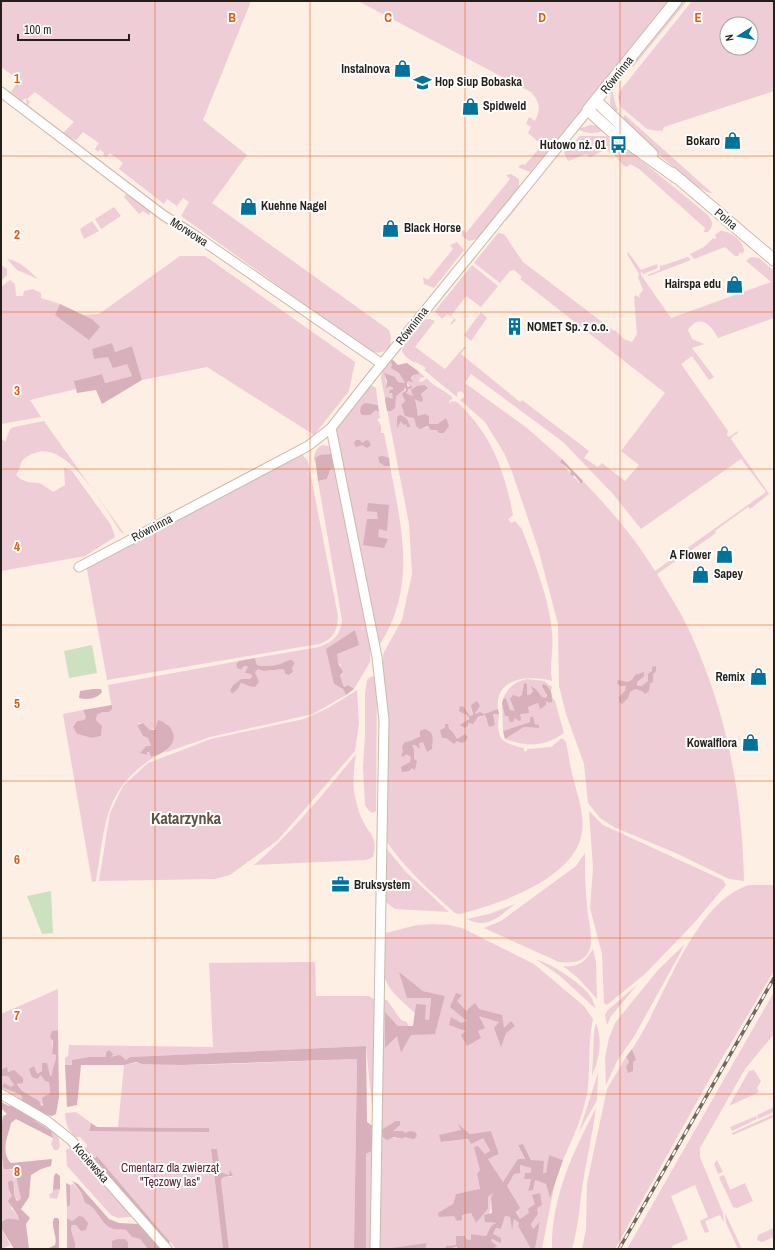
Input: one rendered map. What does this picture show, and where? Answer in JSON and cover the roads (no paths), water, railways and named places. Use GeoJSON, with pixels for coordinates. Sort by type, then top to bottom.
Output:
{"type":"FeatureCollection","features":[{"type":"Feature","properties":{"kind":"street","name":"Równinna"},"geometry":{"type":"LineString","coordinates":[[79,567],[308,446],[331,428],[676,1]]}},
{"type":"Feature","properties":{"kind":"street","name":"Morwowa"},"geometry":{"type":"LineString","coordinates":[[1,92],[163,215],[200,238],[382,364]]}},
{"type":"Feature","properties":{"kind":"street","name":"Polna"},"geometry":{"type":"LineString","coordinates":[[596,101],[677,178],[774,260]]}},
{"type":"Feature","properties":{"kind":"street","name":"Polna"},"geometry":{"type":"LineString","coordinates":[[588,110],[610,130],[677,178]]}},
{"type":"Feature","properties":{"kind":"street"},"geometry":{"type":"LineString","coordinates":[[331,428],[377,657],[384,720],[375,1249]]}},
{"type":"Feature","properties":{"kind":"street","name":"Kociewska"},"geometry":{"type":"LineString","coordinates":[[1,1094],[52,1124],[70,1140],[167,1249]]}},
{"type":"Feature","properties":{"kind":"railway"},"geometry":{"type":"LineString","coordinates":[[619,1249],[774,978]]}},
{"type":"Feature","properties":{"kind":"place","name":"Instalnova"},"geometry":{"type":"Point","coordinates":[403,69]}},
{"type":"Feature","properties":{"kind":"place","name":"Hop Siup Bobaska"},"geometry":{"type":"Point","coordinates":[422,82]}},
{"type":"Feature","properties":{"kind":"place","name":"Spidweld"},"geometry":{"type":"Point","coordinates":[470,106]}},
{"type":"Feature","properties":{"kind":"place","name":"Bokaro"},"geometry":{"type":"Point","coordinates":[733,141]}},
{"type":"Feature","properties":{"kind":"place","name":"Hutowo nż. 01"},"geometry":{"type":"Point","coordinates":[619,145]}},
{"type":"Feature","properties":{"kind":"place","name":"Kuehne Nagel"},"geometry":{"type":"Point","coordinates":[248,206]}},
{"type":"Feature","properties":{"kind":"place","name":"Black Horse"},"geometry":{"type":"Point","coordinates":[391,228]}},
{"type":"Feature","properties":{"kind":"place","name":"Hairspa edu"},"geometry":{"type":"Point","coordinates":[734,284]}},
{"type":"Feature","properties":{"kind":"place","name":"NOMET Sp. z o.o."},"geometry":{"type":"Point","coordinates":[514,327]}},
{"type":"Feature","properties":{"kind":"place","name":"A Flower"},"geometry":{"type":"Point","coordinates":[724,555]}},
{"type":"Feature","properties":{"kind":"place","name":"Sapey"},"geometry":{"type":"Point","coordinates":[701,574]}},
{"type":"Feature","properties":{"kind":"place","name":"Remix"},"geometry":{"type":"Point","coordinates":[758,677]}},
{"type":"Feature","properties":{"kind":"place","name":"Kowalflora"},"geometry":{"type":"Point","coordinates":[750,743]}},
{"type":"Feature","properties":{"kind":"place","name":"Bruksystem"},"geometry":{"type":"Point","coordinates":[341,885]}},
{"type":"Feature","properties":{"kind":"district","name":"Katarzynka"},"geometry":{"type":"Point","coordinates":[186,818]}},
{"type":"Feature","properties":{"kind":"park label","name":"Cmentarz dla zwierząt \"Tęczowy las\""},"geometry":{"type":"Point","coordinates":[170,1175]}}]}
